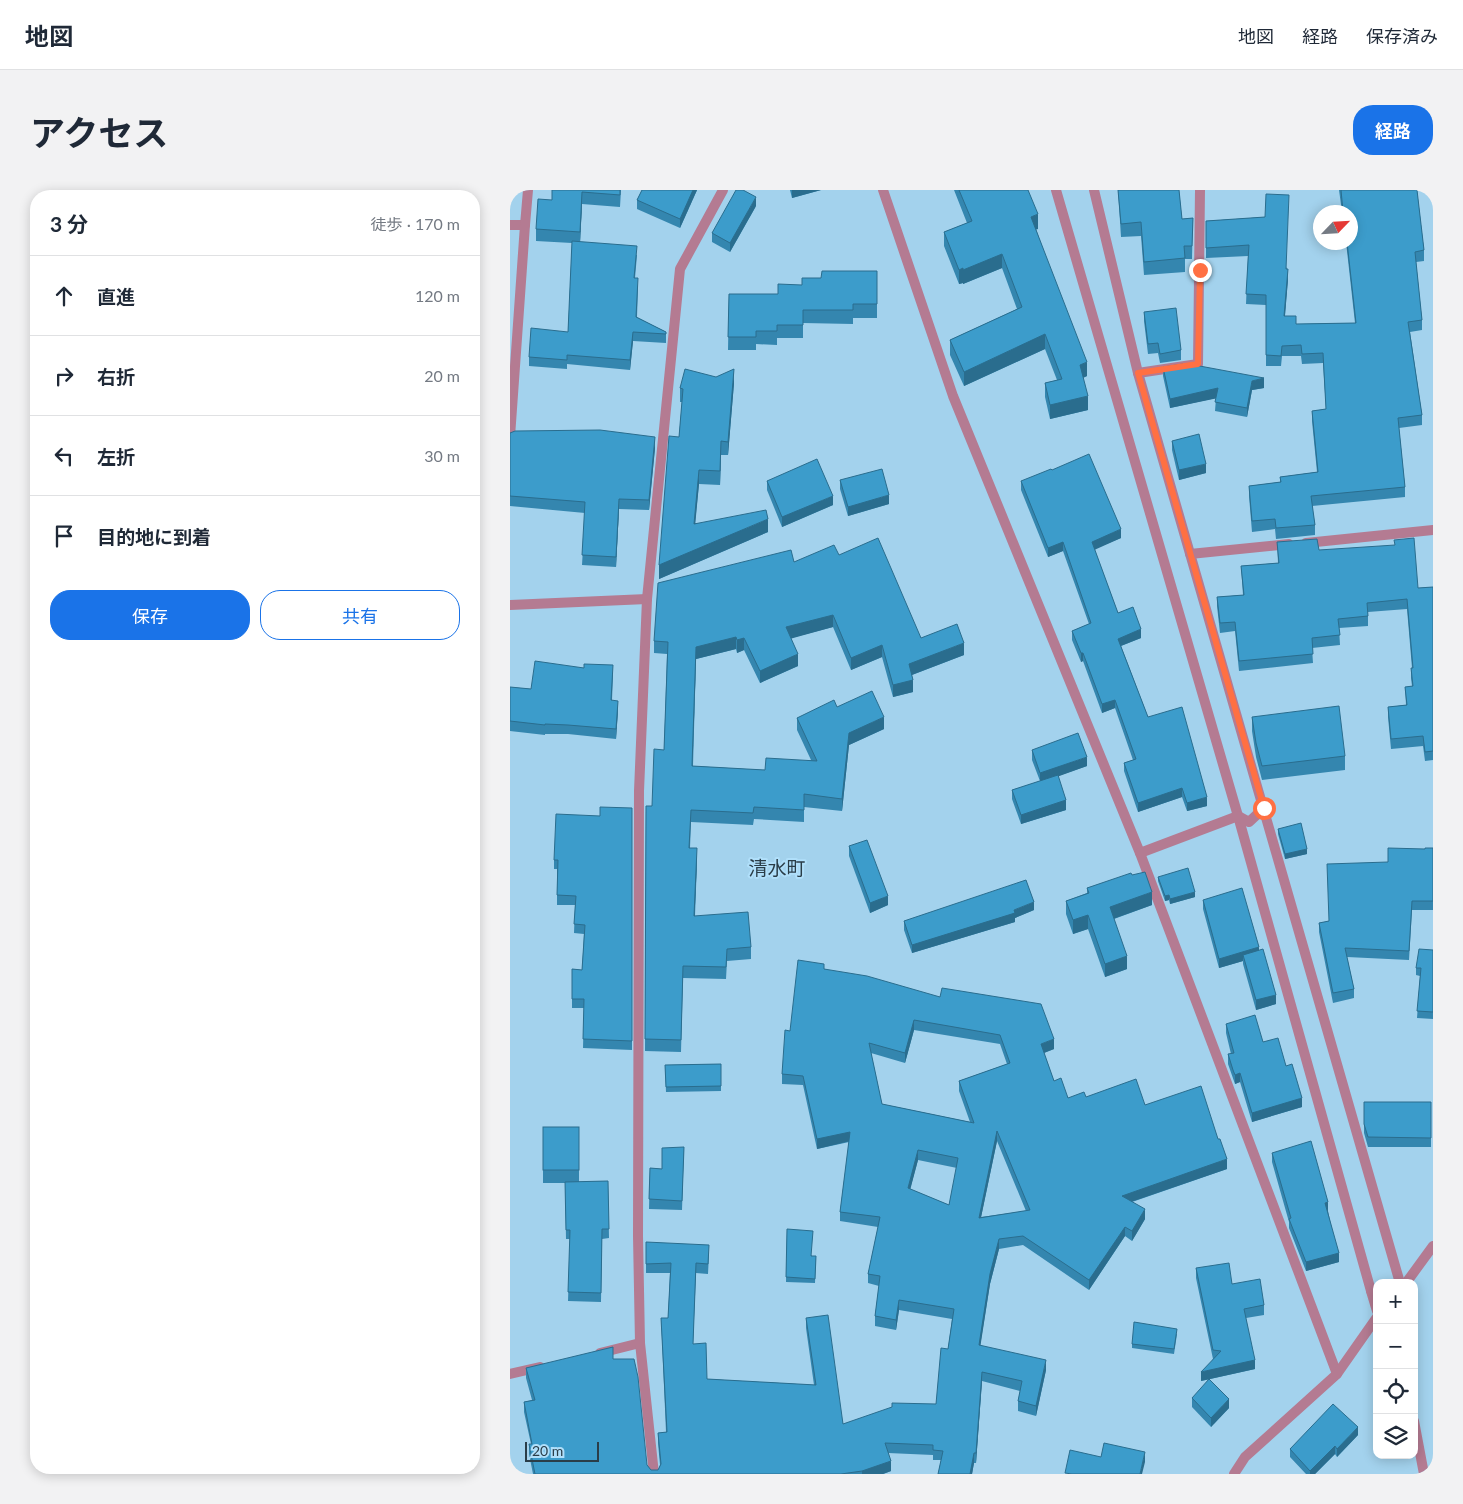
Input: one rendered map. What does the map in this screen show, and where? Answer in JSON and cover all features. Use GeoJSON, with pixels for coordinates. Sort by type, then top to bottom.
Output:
{"type":"FeatureCollection","features":[{"type":"Feature","properties":{"kind":"street"},"geometry":{"type":"LineString","coordinates":[[510,437],[528,190]]}},
{"type":"Feature","properties":{"kind":"street"},"geometry":{"type":"LineString","coordinates":[[654,1474],[640,1343],[638,1236],[639,791],[648,598],[680,269],[723,190]]}},
{"type":"Feature","properties":{"kind":"street"},"geometry":{"type":"LineString","coordinates":[[883,190],[953,396],[1140,853],[1337,1374]]}},
{"type":"Feature","properties":{"kind":"street"},"geometry":{"type":"LineString","coordinates":[[1056,190],[1238,816],[1373,1298]]}},
{"type":"Feature","properties":{"kind":"street"},"geometry":{"type":"LineString","coordinates":[[1094,190],[1138,373],[1399,1279]]}},
{"type":"Feature","properties":{"kind":"street"},"geometry":{"type":"LineString","coordinates":[[1138,373],[1198,364],[1200,190]]}},
{"type":"Feature","properties":{"kind":"street"},"geometry":{"type":"LineString","coordinates":[[510,225],[525,225]]}},
{"type":"Feature","properties":{"kind":"street"},"geometry":{"type":"LineString","coordinates":[[1190,554],[1433,530]]}},
{"type":"Feature","properties":{"kind":"street"},"geometry":{"type":"LineString","coordinates":[[510,605],[648,598]]}},
{"type":"Feature","properties":{"kind":"street"},"geometry":{"type":"LineString","coordinates":[[1140,853],[1238,816],[1249,822],[1264,808]]}},
{"type":"Feature","properties":{"kind":"street"},"geometry":{"type":"LineString","coordinates":[[1409,1279],[1433,1246]]}},
{"type":"Feature","properties":{"kind":"street"},"geometry":{"type":"LineString","coordinates":[[1234,1474],[1245,1457],[1337,1374],[1373,1323]]}},
{"type":"Feature","properties":{"kind":"street"},"geometry":{"type":"LineString","coordinates":[[594,1354],[640,1343]]}},
{"type":"Feature","properties":{"kind":"street"},"geometry":{"type":"LineString","coordinates":[[510,1374],[547,1365]]}},
{"type":"Feature","properties":{"kind":"street"},"geometry":{"type":"LineString","coordinates":[[1418,1443],[1424,1474]]}},
{"type":"Feature","properties":{"kind":"building"},"geometry":{"type":"Polygon","coordinates":[[[552,190],[620,190],[620,195],[582,192],[580,232],[536,229],[538,199],[552,200],[552,190]]]}},
{"type":"Feature","properties":{"kind":"building"},"geometry":{"type":"Polygon","coordinates":[[[642,190],[693,190],[680,219],[637,200],[642,190]]]}},
{"type":"Feature","properties":{"kind":"building"},"geometry":{"type":"Polygon","coordinates":[[[736,190],[743,190],[756,197],[730,243],[712,233],[736,190]]]}},
{"type":"Feature","properties":{"kind":"building"},"geometry":{"type":"Polygon","coordinates":[[[959,190],[1028,190],[1038,214],[1031,217],[1087,362],[1080,365],[1088,396],[1050,405],[1045,383],[1062,379],[1045,334],[964,372],[950,340],[1022,307],[1002,254],[959,270],[944,232],[972,221],[959,190]]]}},
{"type":"Feature","properties":{"kind":"building"},"geometry":{"type":"Polygon","coordinates":[[[1118,190],[1179,190],[1182,219],[1193,218],[1192,246],[1184,246],[1185,258],[1144,262],[1141,222],[1121,224],[1118,190]]]}},
{"type":"Feature","properties":{"kind":"building"},"geometry":{"type":"Polygon","coordinates":[[[1341,190],[1417,190],[1424,250],[1415,252],[1422,320],[1408,322],[1422,415],[1398,418],[1405,487],[1311,496],[1315,525],[1276,528],[1275,519],[1252,521],[1249,486],[1281,482],[1280,477],[1318,472],[1312,411],[1326,409],[1323,353],[1302,354],[1301,345],[1282,346],[1281,356],[1266,355],[1266,295],[1246,294],[1249,245],[1206,248],[1206,221],[1265,217],[1266,194],[1289,195],[1286,269],[1288,269],[1284,316],[1296,316],[1296,324],[1356,323],[1348,250],[1358,250],[1358,205],[1342,205],[1341,190]]]}},
{"type":"Feature","properties":{"kind":"building"},"geometry":{"type":"Polygon","coordinates":[[[572,241],[637,246],[634,278],[638,278],[636,317],[666,332],[666,334],[633,332],[630,360],[567,355],[567,360],[529,357],[531,328],[568,332],[572,241]]]}},
{"type":"Feature","properties":{"kind":"building"},"geometry":{"type":"Polygon","coordinates":[[[822,271],[877,271],[877,304],[853,304],[853,310],[803,310],[803,325],[777,325],[777,331],[756,331],[756,337],[728,337],[729,294],[778,294],[778,284],[802,285],[802,278],[821,278],[822,271]]]}},
{"type":"Feature","properties":{"kind":"building"},"geometry":{"type":"Polygon","coordinates":[[[1176,308],[1181,350],[1160,354],[1158,343],[1148,344],[1144,312],[1176,308]]]}},
{"type":"Feature","properties":{"kind":"building"},"geometry":{"type":"Polygon","coordinates":[[[1183,364],[1264,378],[1252,381],[1247,408],[1215,402],[1218,388],[1170,399],[1163,367],[1183,364]]]}},
{"type":"Feature","properties":{"kind":"building"},"geometry":{"type":"Polygon","coordinates":[[[685,369],[716,377],[734,369],[728,442],[721,441],[720,471],[699,470],[694,524],[766,510],[768,519],[659,565],[669,436],[679,437],[683,389],[680,388],[685,369]]]}},
{"type":"Feature","properties":{"kind":"building"},"geometry":{"type":"Polygon","coordinates":[[[600,430],[655,437],[649,500],[619,499],[616,557],[582,555],[585,502],[510,496],[510,433],[515,431],[600,430]]]}},
{"type":"Feature","properties":{"kind":"building"},"geometry":{"type":"Polygon","coordinates":[[[1199,434],[1206,464],[1179,470],[1172,441],[1199,434]]]}},
{"type":"Feature","properties":{"kind":"building"},"geometry":{"type":"Polygon","coordinates":[[[1089,454],[1121,529],[1092,542],[1118,613],[1133,607],[1141,629],[1118,639],[1148,717],[1182,707],[1207,797],[1187,803],[1182,788],[1138,803],[1124,763],[1136,759],[1115,700],[1102,704],[1083,653],[1081,653],[1072,631],[1091,623],[1063,542],[1048,548],[1021,481],[1089,454]]]}},
{"type":"Feature","properties":{"kind":"building"},"geometry":{"type":"Polygon","coordinates":[[[817,459],[833,496],[782,517],[767,481],[817,459]]]}},
{"type":"Feature","properties":{"kind":"building"},"geometry":{"type":"Polygon","coordinates":[[[882,469],[889,495],[848,507],[840,480],[882,469]]]}},
{"type":"Feature","properties":{"kind":"building"},"geometry":{"type":"Polygon","coordinates":[[[878,538],[921,638],[957,624],[964,643],[909,664],[913,680],[893,685],[882,645],[851,658],[833,615],[786,627],[798,654],[760,671],[744,638],[737,640],[736,637],[696,647],[692,766],[765,770],[766,758],[817,761],[797,718],[834,700],[837,707],[872,691],[884,717],[849,733],[842,799],[804,794],[804,810],[754,807],[753,813],[691,810],[689,848],[697,848],[694,916],[748,912],[751,947],[727,949],[726,967],[683,966],[681,1040],[645,1039],[646,806],[652,806],[654,749],[664,750],[668,642],[654,641],[658,583],[791,550],[794,562],[834,545],[839,555],[878,538]]]}},
{"type":"Feature","properties":{"kind":"building"},"geometry":{"type":"Polygon","coordinates":[[[1414,538],[1418,588],[1433,587],[1433,751],[1425,752],[1423,736],[1391,739],[1388,707],[1407,705],[1405,687],[1413,686],[1407,599],[1367,603],[1368,616],[1338,619],[1340,635],[1312,638],[1313,654],[1239,661],[1235,622],[1220,623],[1217,597],[1244,595],[1241,566],[1279,563],[1277,542],[1317,539],[1319,550],[1395,545],[1394,540],[1414,538]]]}},
{"type":"Feature","properties":{"kind":"building"},"geometry":{"type":"Polygon","coordinates":[[[535,661],[584,668],[584,664],[613,665],[611,700],[618,701],[616,729],[510,721],[510,687],[531,689],[535,661]]]}},
{"type":"Feature","properties":{"kind":"building"},"geometry":{"type":"Polygon","coordinates":[[[1339,706],[1345,756],[1262,766],[1252,717],[1339,706]]]}},
{"type":"Feature","properties":{"kind":"building"},"geometry":{"type":"Polygon","coordinates":[[[1078,733],[1087,757],[1040,773],[1032,750],[1078,733]]]}},
{"type":"Feature","properties":{"kind":"building"},"geometry":{"type":"Polygon","coordinates":[[[1058,775],[1066,800],[1021,815],[1012,790],[1058,775]]]}},
{"type":"Feature","properties":{"kind":"building"},"geometry":{"type":"Polygon","coordinates":[[[600,807],[632,808],[632,1041],[583,1039],[584,999],[572,999],[572,969],[582,970],[585,925],[574,924],[576,896],[557,895],[558,860],[554,860],[556,814],[600,816],[600,807]]]}},
{"type":"Feature","properties":{"kind":"building"},"geometry":{"type":"Polygon","coordinates":[[[1301,823],[1307,849],[1285,854],[1278,829],[1301,823]]]}},
{"type":"Feature","properties":{"kind":"building"},"geometry":{"type":"Polygon","coordinates":[[[867,840],[888,896],[870,903],[849,846],[867,840]]]}},
{"type":"Feature","properties":{"kind":"building"},"geometry":{"type":"Polygon","coordinates":[[[1388,848],[1433,848],[1433,901],[1412,901],[1409,951],[1345,948],[1354,989],[1333,993],[1319,923],[1329,921],[1327,864],[1388,862],[1388,848]]]}},
{"type":"Feature","properties":{"kind":"building"},"geometry":{"type":"Polygon","coordinates":[[[1188,868],[1195,892],[1170,899],[1169,895],[1165,896],[1158,877],[1188,868]]]}},
{"type":"Feature","properties":{"kind":"building"},"geometry":{"type":"Polygon","coordinates":[[[1145,872],[1152,892],[1110,907],[1127,956],[1105,964],[1088,915],[1073,920],[1066,901],[1089,893],[1087,888],[1131,873],[1132,875],[1145,872]]]}},
{"type":"Feature","properties":{"kind":"building"},"geometry":{"type":"Polygon","coordinates":[[[1026,880],[1034,902],[1014,910],[1015,913],[912,945],[904,921],[1026,880]]]}},
{"type":"Feature","properties":{"kind":"building"},"geometry":{"type":"Polygon","coordinates":[[[1242,888],[1259,947],[1219,959],[1203,900],[1242,888]]]}},
{"type":"Feature","properties":{"kind":"building"},"geometry":{"type":"Polygon","coordinates":[[[1263,949],[1276,995],[1256,1000],[1243,955],[1263,949]]]}},
{"type":"Feature","properties":{"kind":"building"},"geometry":{"type":"Polygon","coordinates":[[[1419,949],[1433,950],[1433,1012],[1417,1011],[1421,968],[1416,968],[1419,949]]]}},
{"type":"Feature","properties":{"kind":"building"},"geometry":{"type":"Polygon","coordinates":[[[798,960],[824,964],[824,969],[867,976],[940,997],[942,988],[1041,1004],[1054,1039],[1041,1044],[1054,1081],[1061,1078],[1068,1098],[1084,1092],[1086,1097],[1136,1079],[1145,1105],[1201,1086],[1218,1139],[1220,1139],[1227,1159],[1122,1196],[1145,1209],[1132,1231],[1125,1227],[1089,1280],[1023,1236],[999,1239],[990,1274],[979,1345],[1046,1360],[1036,1406],[1018,1401],[1022,1381],[982,1372],[976,1453],[974,1453],[970,1474],[938,1474],[943,1451],[933,1450],[933,1445],[885,1443],[891,1461],[862,1471],[841,1474],[535,1474],[529,1444],[532,1444],[524,1402],[535,1400],[526,1368],[613,1347],[613,1359],[634,1359],[638,1377],[647,1465],[651,1470],[658,1470],[661,1464],[658,1433],[667,1432],[661,1318],[668,1318],[671,1263],[646,1264],[646,1242],[709,1245],[708,1264],[696,1263],[693,1344],[706,1343],[707,1379],[816,1385],[806,1318],[828,1315],[843,1424],[892,1407],[892,1403],[936,1404],[941,1348],[948,1349],[954,1309],[899,1300],[896,1320],[875,1316],[880,1276],[868,1274],[880,1217],[840,1212],[850,1132],[817,1139],[803,1076],[782,1074],[785,1030],[790,1031],[798,960]],[[914,1020],[905,1053],[869,1043],[882,1104],[974,1123],[959,1081],[1010,1063],[1000,1035],[914,1020]],[[997,1131],[979,1218],[1030,1210],[997,1131]],[[918,1150],[908,1188],[949,1205],[958,1158],[918,1150]]]}},
{"type":"Feature","properties":{"kind":"building"},"geometry":{"type":"Polygon","coordinates":[[[1255,1015],[1263,1042],[1278,1038],[1286,1066],[1292,1064],[1302,1098],[1252,1113],[1240,1073],[1235,1075],[1228,1054],[1234,1053],[1226,1024],[1255,1015]]]}},
{"type":"Feature","properties":{"kind":"building"},"geometry":{"type":"Polygon","coordinates":[[[721,1064],[721,1086],[666,1087],[665,1065],[721,1064]]]}},
{"type":"Feature","properties":{"kind":"building"},"geometry":{"type":"Polygon","coordinates":[[[1364,1102],[1431,1102],[1431,1138],[1368,1137],[1364,1124],[1364,1102]]]}},
{"type":"Feature","properties":{"kind":"building"},"geometry":{"type":"Polygon","coordinates":[[[543,1127],[579,1127],[579,1170],[543,1170],[543,1127]]]}},
{"type":"Feature","properties":{"kind":"building"},"geometry":{"type":"Polygon","coordinates":[[[1311,1141],[1328,1202],[1325,1203],[1339,1253],[1306,1262],[1289,1219],[1291,1218],[1272,1153],[1311,1141]]]}},
{"type":"Feature","properties":{"kind":"building"},"geometry":{"type":"Polygon","coordinates":[[[684,1147],[682,1201],[649,1199],[650,1168],[662,1169],[662,1148],[684,1147]]]}},
{"type":"Feature","properties":{"kind":"building"},"geometry":{"type":"Polygon","coordinates":[[[608,1181],[609,1229],[602,1229],[601,1293],[568,1292],[570,1230],[566,1230],[565,1182],[608,1181]]]}},
{"type":"Feature","properties":{"kind":"building"},"geometry":{"type":"Polygon","coordinates":[[[787,1229],[813,1231],[811,1256],[816,1256],[815,1279],[786,1277],[787,1229]]]}},
{"type":"Feature","properties":{"kind":"building"},"geometry":{"type":"Polygon","coordinates":[[[1229,1263],[1232,1284],[1260,1279],[1264,1305],[1244,1309],[1255,1360],[1201,1372],[1221,1351],[1213,1350],[1196,1268],[1229,1263]]]}},
{"type":"Feature","properties":{"kind":"building"},"geometry":{"type":"Polygon","coordinates":[[[1134,1322],[1177,1329],[1174,1349],[1132,1344],[1134,1322]]]}},
{"type":"Feature","properties":{"kind":"building"},"geometry":{"type":"Polygon","coordinates":[[[1209,1379],[1229,1399],[1211,1418],[1192,1398],[1209,1379]]]}},
{"type":"Feature","properties":{"kind":"building"},"geometry":{"type":"Polygon","coordinates":[[[1333,1404],[1358,1427],[1337,1449],[1335,1446],[1310,1471],[1290,1449],[1333,1404]]]}},
{"type":"Feature","properties":{"kind":"building"},"geometry":{"type":"Polygon","coordinates":[[[1104,1443],[1145,1452],[1140,1474],[1065,1473],[1070,1450],[1101,1457],[1104,1443]]]}},
{"type":"Feature","properties":{"kind":"district","name":"清水町"},"geometry":{"type":"Point","coordinates":[777,868]}},
{"type":"Feature","properties":{"kind":"route"},"geometry":{"type":"LineString","coordinates":[[1200,270],[1198,364],[1138,373],[1264,808]]}}]}
